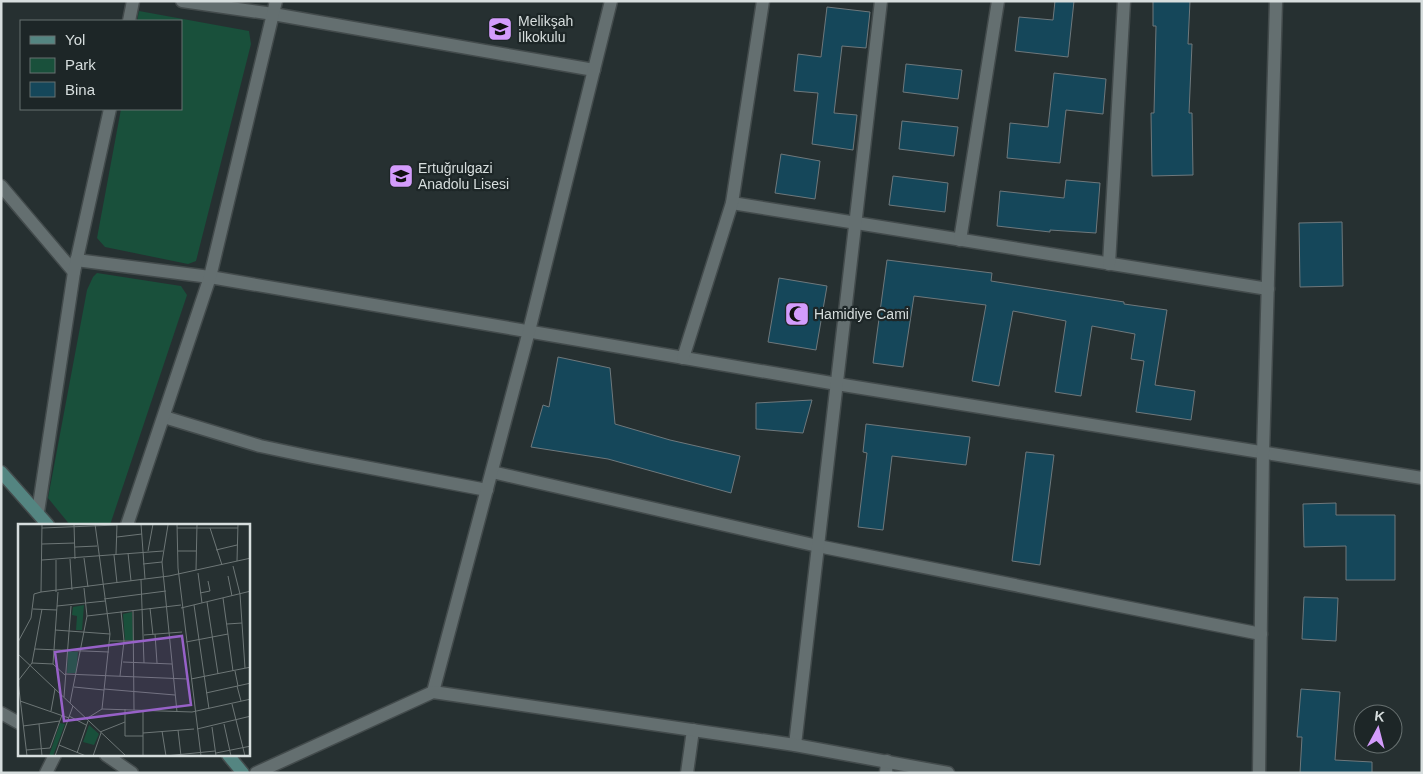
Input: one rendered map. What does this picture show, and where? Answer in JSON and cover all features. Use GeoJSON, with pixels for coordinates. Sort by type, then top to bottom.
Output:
{"type":"FeatureCollection","features":[{"type":"Feature","properties":{"kind":"main road"},"geometry":{"type":"LineString","coordinates":[[1,472],[47,524]]}},
{"type":"Feature","properties":{"kind":"main road"},"geometry":{"type":"LineString","coordinates":[[229,756],[243,773]]}},
{"type":"Feature","properties":{"kind":"street"},"geometry":{"type":"LineString","coordinates":[[129,20],[133,1]]}},
{"type":"Feature","properties":{"kind":"street"},"geometry":{"type":"LineString","coordinates":[[182,1],[274,7],[594,70]]}},
{"type":"Feature","properties":{"kind":"street"},"geometry":{"type":"LineString","coordinates":[[433,692],[529,331],[611,1]]}},
{"type":"Feature","properties":{"kind":"street"},"geometry":{"type":"LineString","coordinates":[[683,358],[732,203],[763,1]]}},
{"type":"Feature","properties":{"kind":"street"},"geometry":{"type":"LineString","coordinates":[[794,745],[881,1]]}},
{"type":"Feature","properties":{"kind":"street"},"geometry":{"type":"LineString","coordinates":[[960,240],[998,1]]}},
{"type":"Feature","properties":{"kind":"street"},"geometry":{"type":"LineString","coordinates":[[1109,264],[1124,1]]}},
{"type":"Feature","properties":{"kind":"street"},"geometry":{"type":"LineString","coordinates":[[1259,773],[1264,453],[1276,1]]}},
{"type":"Feature","properties":{"kind":"street"},"geometry":{"type":"LineString","coordinates":[[127,524],[210,278],[274,7]]}},
{"type":"Feature","properties":{"kind":"street"},"geometry":{"type":"LineString","coordinates":[[38,512],[75,266],[110,110]]}},
{"type":"Feature","properties":{"kind":"street"},"geometry":{"type":"LineString","coordinates":[[1,186],[75,266],[210,278],[836,384],[1422,478]]}},
{"type":"Feature","properties":{"kind":"street"},"geometry":{"type":"LineString","coordinates":[[732,203],[1268,289]]}},
{"type":"Feature","properties":{"kind":"street"},"geometry":{"type":"LineString","coordinates":[[164,417],[212,433],[269,448],[487,490]]}},
{"type":"Feature","properties":{"kind":"street"},"geometry":{"type":"LineString","coordinates":[[492,472],[818,546],[1261,634]]}},
{"type":"Feature","properties":{"kind":"street"},"geometry":{"type":"LineString","coordinates":[[256,773],[433,692],[794,745],[886,767],[948,773]]}},
{"type":"Feature","properties":{"kind":"street"},"geometry":{"type":"LineString","coordinates":[[1,713],[18,722]]}},
{"type":"Feature","properties":{"kind":"street"},"geometry":{"type":"LineString","coordinates":[[687,773],[692,730]]}},
{"type":"Feature","properties":{"kind":"street"},"geometry":{"type":"LineString","coordinates":[[46,773],[54,756]]}},
{"type":"Feature","properties":{"kind":"street"},"geometry":{"type":"LineString","coordinates":[[107,756],[132,773]]}},
{"type":"Feature","properties":{"kind":"green space"},"geometry":{"type":"Polygon","coordinates":[[[139,11],[249,31],[251,44],[196,261],[188,264],[105,247],[97,238],[121,110],[182,110],[182,20],[137,20],[139,11]]]}},
{"type":"Feature","properties":{"kind":"green space"},"geometry":{"type":"Polygon","coordinates":[[[97,273],[181,286],[187,295],[110,524],[69,524],[48,498],[87,290],[97,273]]]}},
{"type":"Feature","properties":{"kind":"building"},"geometry":{"type":"Polygon","coordinates":[[[1055,1],[1074,1],[1068,57],[1015,51],[1019,17],[1053,20],[1055,1]]]}},
{"type":"Feature","properties":{"kind":"building"},"geometry":{"type":"Polygon","coordinates":[[[1153,1],[1190,1],[1188,44],[1192,44],[1189,113],[1192,113],[1193,175],[1152,176],[1151,113],[1154,113],[1156,26],[1153,26],[1153,1]]]}},
{"type":"Feature","properties":{"kind":"building"},"geometry":{"type":"Polygon","coordinates":[[[827,7],[870,12],[866,48],[842,46],[834,113],[857,115],[853,150],[812,144],[818,93],[794,91],[798,54],[821,57],[827,7]]]}},
{"type":"Feature","properties":{"kind":"building"},"geometry":{"type":"Polygon","coordinates":[[[906,64],[962,70],[958,99],[903,92],[906,64]]]}},
{"type":"Feature","properties":{"kind":"building"},"geometry":{"type":"Polygon","coordinates":[[[1054,73],[1106,79],[1103,114],[1066,110],[1060,163],[1007,158],[1010,123],[1048,127],[1054,73]]]}},
{"type":"Feature","properties":{"kind":"building"},"geometry":{"type":"Polygon","coordinates":[[[902,121],[958,127],[954,156],[899,149],[902,121]]]}},
{"type":"Feature","properties":{"kind":"building"},"geometry":{"type":"Polygon","coordinates":[[[781,154],[820,161],[815,199],[775,193],[781,154]]]}},
{"type":"Feature","properties":{"kind":"building"},"geometry":{"type":"Polygon","coordinates":[[[893,176],[948,183],[945,212],[889,205],[893,176]]]}},
{"type":"Feature","properties":{"kind":"building"},"geometry":{"type":"Polygon","coordinates":[[[1066,180],[1100,183],[1096,233],[1050,230],[1050,232],[997,226],[1000,191],[1064,198],[1066,180]]]}},
{"type":"Feature","properties":{"kind":"building"},"geometry":{"type":"Polygon","coordinates":[[[1342,222],[1343,286],[1300,287],[1299,223],[1342,222]]]}},
{"type":"Feature","properties":{"kind":"building"},"geometry":{"type":"Polygon","coordinates":[[[887,260],[992,273],[991,281],[1167,310],[1155,385],[1195,391],[1191,420],[1136,412],[1144,361],[1131,359],[1135,334],[1092,326],[1081,396],[1055,392],[1066,321],[1013,311],[999,386],[972,381],[986,305],[914,296],[903,367],[873,363],[887,260]]]}},
{"type":"Feature","properties":{"kind":"building","name":"Hamidiye Cami"},"geometry":{"type":"Polygon","coordinates":[[[779,278],[827,286],[816,350],[768,342],[779,278]]]}},
{"type":"Feature","properties":{"kind":"building"},"geometry":{"type":"Polygon","coordinates":[[[558,357],[610,368],[615,424],[670,440],[740,456],[731,493],[608,459],[531,447],[543,405],[549,407],[558,357]]]}},
{"type":"Feature","properties":{"kind":"building"},"geometry":{"type":"Polygon","coordinates":[[[812,400],[803,433],[756,429],[756,403],[812,400]]]}},
{"type":"Feature","properties":{"kind":"building"},"geometry":{"type":"Polygon","coordinates":[[[866,424],[970,437],[966,465],[892,456],[883,530],[858,527],[867,453],[863,452],[866,424]]]}},
{"type":"Feature","properties":{"kind":"building"},"geometry":{"type":"Polygon","coordinates":[[[1026,452],[1054,455],[1040,565],[1012,561],[1026,452]]]}},
{"type":"Feature","properties":{"kind":"building"},"geometry":{"type":"Polygon","coordinates":[[[1336,503],[1336,515],[1395,515],[1395,580],[1346,580],[1346,546],[1304,547],[1303,504],[1336,503]]]}},
{"type":"Feature","properties":{"kind":"building"},"geometry":{"type":"Polygon","coordinates":[[[1304,597],[1338,598],[1336,641],[1302,639],[1304,597]]]}},
{"type":"Feature","properties":{"kind":"building"},"geometry":{"type":"Polygon","coordinates":[[[1301,689],[1340,692],[1335,760],[1372,762],[1372,773],[1300,773],[1302,737],[1297,737],[1301,689]]]}},
{"type":"Feature","properties":{"kind":"place","name":"Melikşah İlkokulu"},"geometry":{"type":"Point","coordinates":[500,29]}},
{"type":"Feature","properties":{"kind":"place","name":"Ertuğrulgazi Anadolu Lisesi"},"geometry":{"type":"Point","coordinates":[401,176]}},
{"type":"Feature","properties":{"kind":"place","name":"Hamidiye Cami"},"geometry":{"type":"Point","coordinates":[797,314]}}]}
